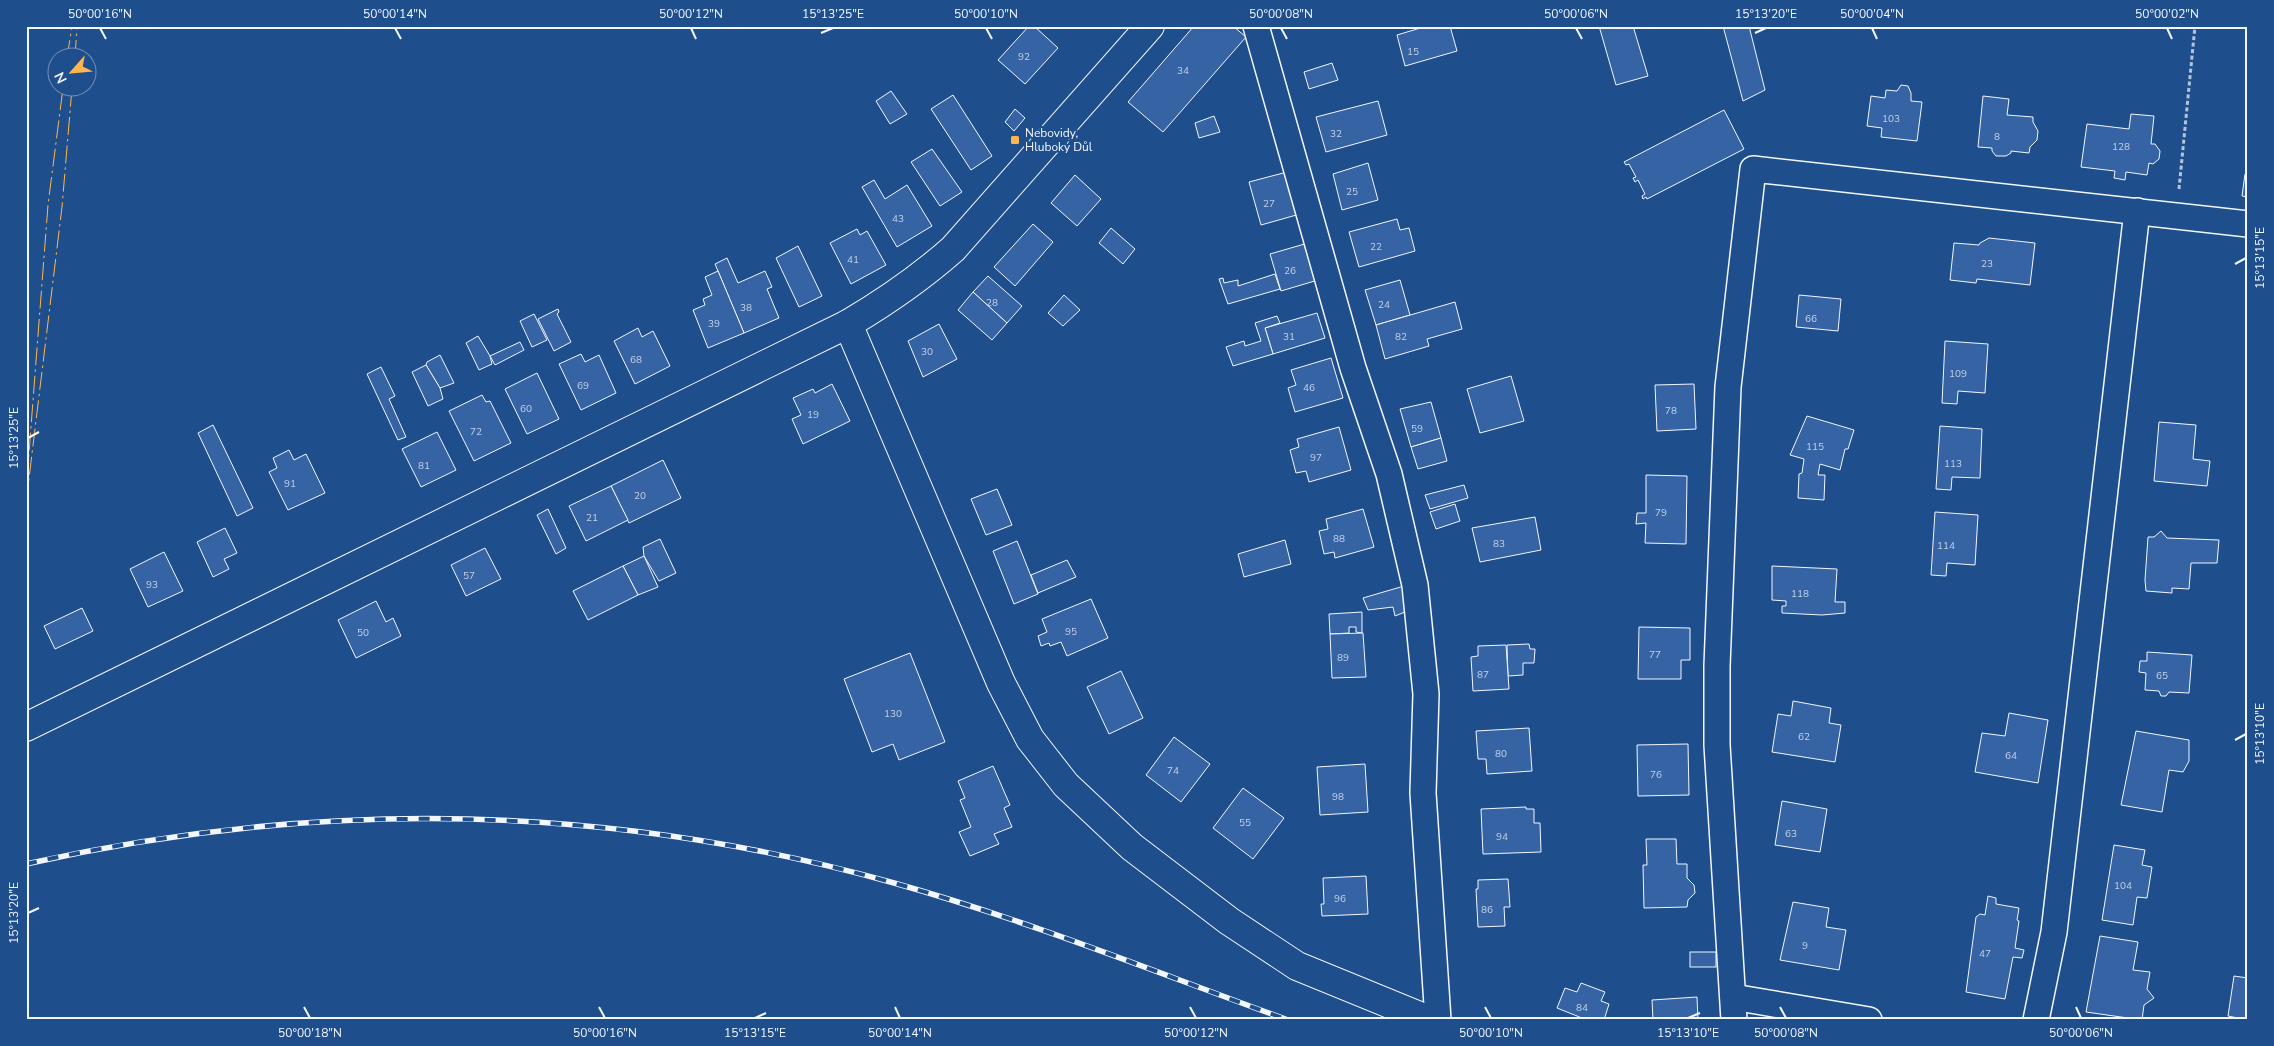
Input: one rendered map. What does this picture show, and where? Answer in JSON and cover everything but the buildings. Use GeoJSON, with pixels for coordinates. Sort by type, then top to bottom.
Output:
{"type":"FeatureCollection","features":[{"type":"Feature","properties":{"kind":"street"},"geometry":{"type":"LineString","coordinates":[[26,727],[848,324],[919,279],[953,249],[1150,26]]}},
{"type":"Feature","properties":{"kind":"street"},"geometry":{"type":"LineString","coordinates":[[1256,26],[1353,368],[1390,474],[1415,585],[1426,694],[1423,794],[1438,1020]]}},
{"type":"Feature","properties":{"kind":"street"},"geometry":{"type":"LineString","coordinates":[[1869,1020],[1733,1008],[1717,745],[1717,666],[1728,387],[1753,169],[2248,224]]}},
{"type":"Feature","properties":{"kind":"street"},"geometry":{"type":"LineString","coordinates":[[2036,1020],[2054,932],[2137,211]]}},
{"type":"Feature","properties":{"kind":"street"},"geometry":{"type":"LineString","coordinates":[[848,324],[1000,684],[1030,739],[1066,785],[1132,847],[1229,921],[1297,966],[1429,1020]]}},
{"type":"Feature","properties":{"kind":"path"},"geometry":{"type":"LineString","coordinates":[[2176,215],[2195,26]]}},
{"type":"Feature","properties":{"kind":"railway"},"geometry":{"type":"LineString","coordinates":[[26,864],[135,843],[244,828],[353,820],[461,819],[570,825],[678,837],[786,857],[894,883],[1043,930],[1288,1020]]}},
{"type":"Feature","properties":{"kind":"power"},"geometry":{"type":"LineString","coordinates":[[69,48],[72,26]]}},
{"type":"Feature","properties":{"kind":"power"},"geometry":{"type":"LineString","coordinates":[[76,48],[77,26]]}},
{"type":"Feature","properties":{"kind":"power"},"geometry":{"type":"LineString","coordinates":[[27,479],[48,205],[62,98]]}},
{"type":"Feature","properties":{"kind":"power"},"geometry":{"type":"LineString","coordinates":[[26,503],[62,207],[71,98]]}},
{"type":"Feature","properties":{"kind":"place","name":"Nebovidy, Hluboký Důl"},"geometry":{"type":"Point","coordinates":[1015,140]}}]}
